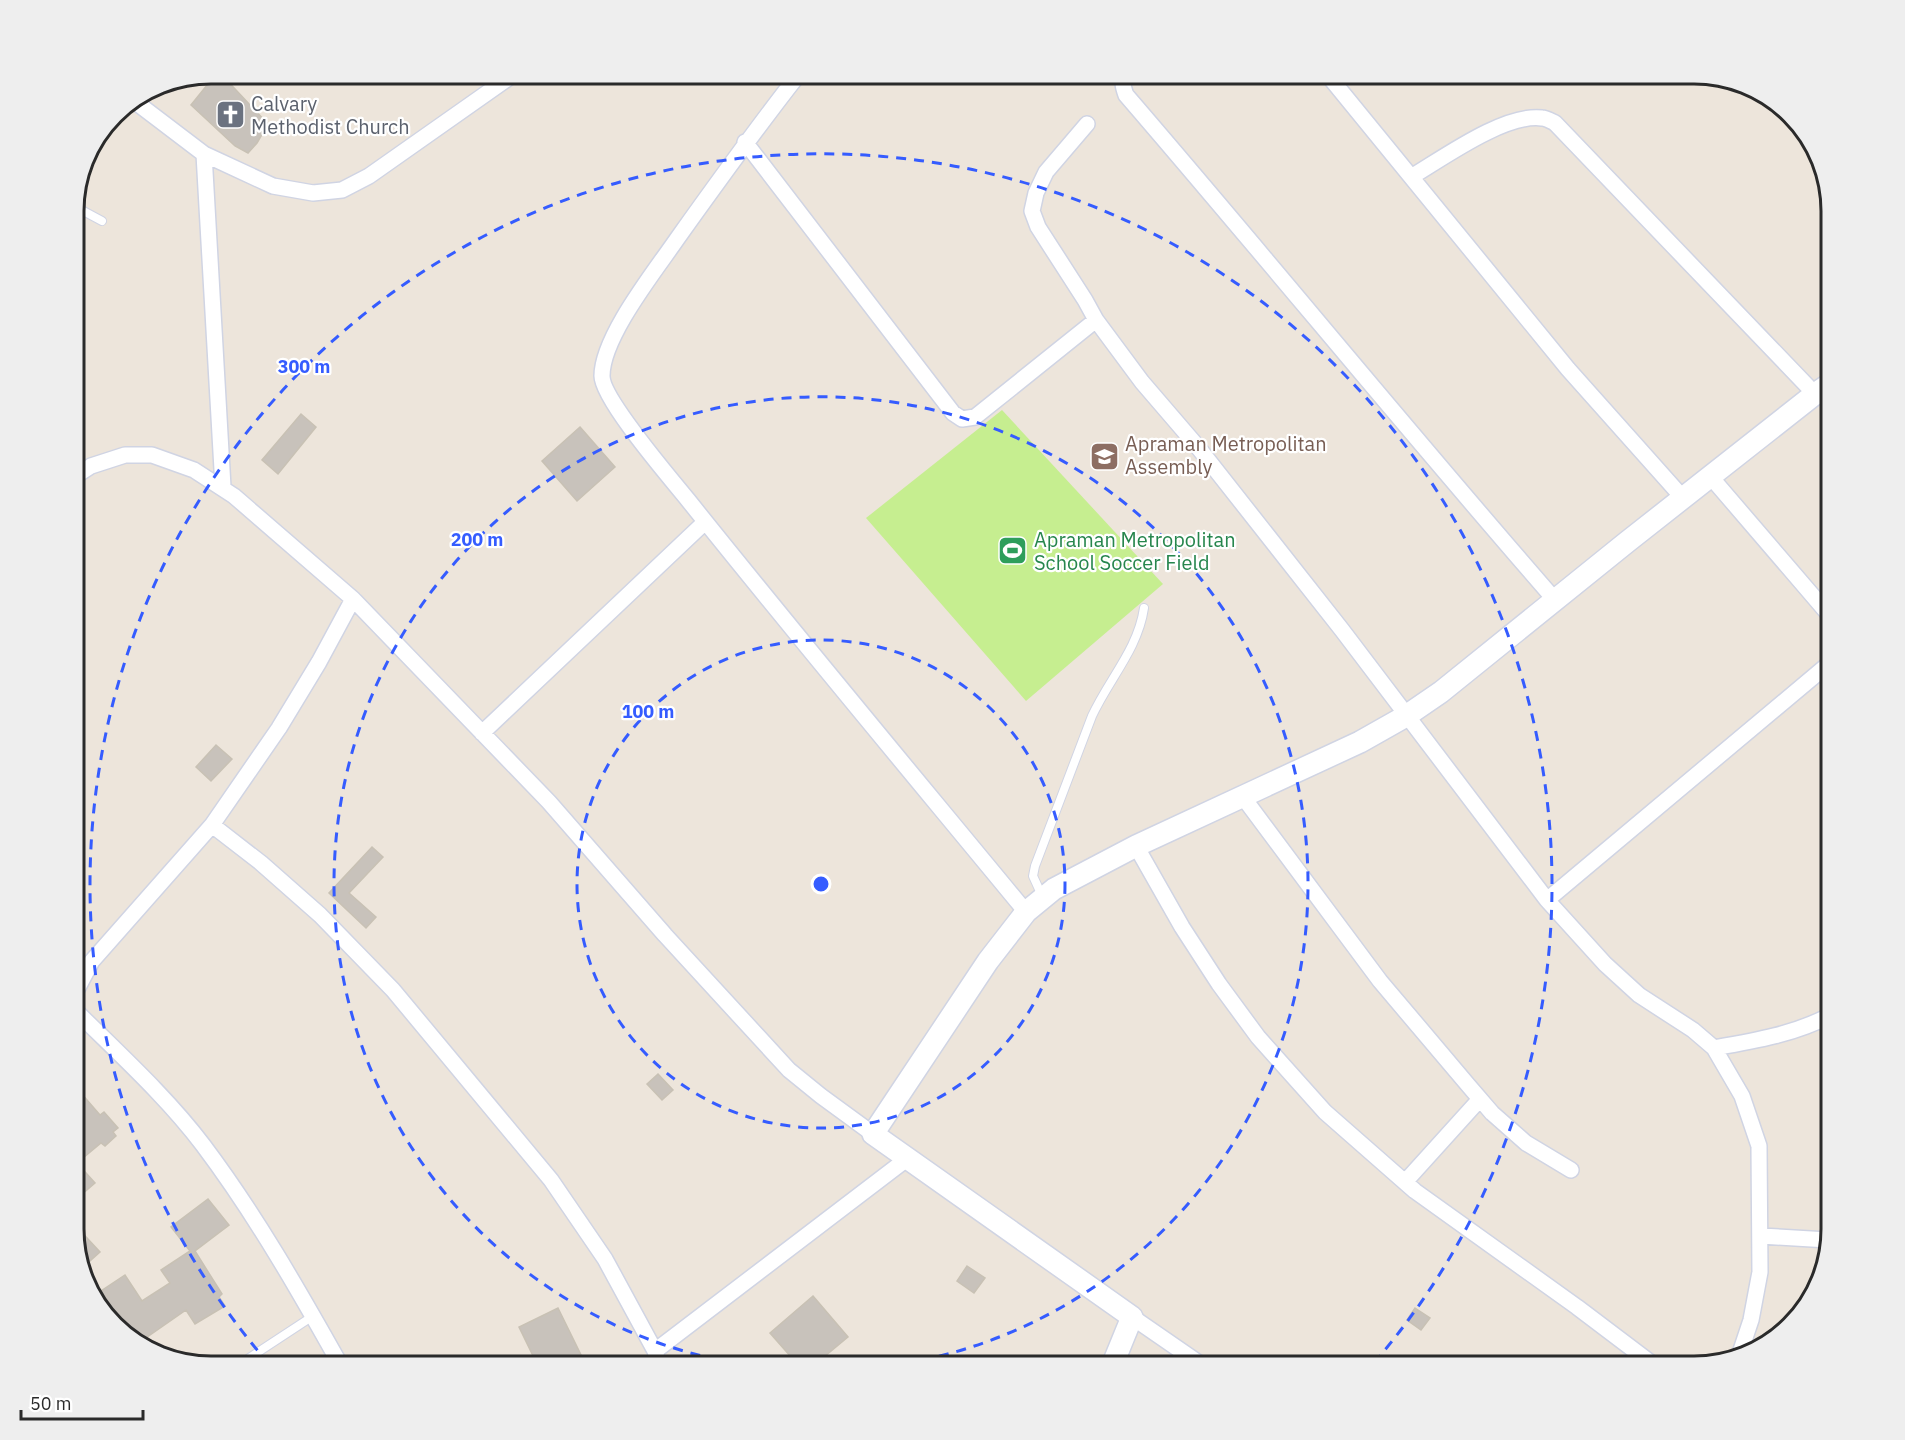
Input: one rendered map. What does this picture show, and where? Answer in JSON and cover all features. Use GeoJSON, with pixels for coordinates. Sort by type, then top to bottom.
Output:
{"type":"FeatureCollection","features":[{"type":"Feature","properties":{"kind":"street"},"geometry":{"type":"LineString","coordinates":[[140,106],[204,154],[273,186],[313,193],[342,190],[369,176],[500,84]]}},
{"type":"Feature","properties":{"kind":"street"},"geometry":{"type":"LineString","coordinates":[[791,84],[745,142],[630,306],[614,337],[603,366],[602,378],[605,390],[640,440],[705,522],[1026,912]]}},
{"type":"Feature","properties":{"kind":"street"},"geometry":{"type":"LineString","coordinates":[[1123,84],[1126,95],[1440,469],[1555,600]]}},
{"type":"Feature","properties":{"kind":"street"},"geometry":{"type":"LineString","coordinates":[[1335,84],[1568,369],[1683,498]]}},
{"type":"Feature","properties":{"kind":"street"},"geometry":{"type":"LineString","coordinates":[[1412,177],[1496,128],[1522,120],[1542,118],[1555,123],[1821,386]]}},
{"type":"Feature","properties":{"kind":"street"},"geometry":{"type":"LineString","coordinates":[[1088,124],[1046,172],[1036,193],[1032,211],[1038,227],[1096,320],[1142,382],[1197,446],[1342,630],[1547,900],[1605,964],[1639,995],[1693,1030],[1714,1048],[1742,1096],[1759,1146],[1761,1236],[1760,1272],[1751,1320],[1742,1346]]}},
{"type":"Feature","properties":{"kind":"street"},"geometry":{"type":"LineString","coordinates":[[745,142],[953,413],[962,419],[975,417],[1096,320]]}},
{"type":"Feature","properties":{"kind":"street"},"geometry":{"type":"LineString","coordinates":[[204,154],[223,487]]}},
{"type":"Feature","properties":{"kind":"street"},"geometry":{"type":"LineString","coordinates":[[873,1134],[988,961],[1026,912],[1042,898],[1054,889],[1136,846],[1360,742],[1406,716],[1441,692],[1821,390]]}},
{"type":"Feature","properties":{"kind":"street"},"geometry":{"type":"LineString","coordinates":[[84,471],[125,455],[152,455],[194,470],[223,487],[353,599],[549,802],[665,935],[789,1070],[873,1134],[1189,1356]]}},
{"type":"Feature","properties":{"kind":"street"},"geometry":{"type":"LineString","coordinates":[[1710,476],[1821,604]]}},
{"type":"Feature","properties":{"kind":"street"},"geometry":{"type":"LineString","coordinates":[[482,733],[705,522]]}},
{"type":"Feature","properties":{"kind":"street"},"geometry":{"type":"LineString","coordinates":[[84,967],[212,825],[279,728],[319,662],[353,599]]}},
{"type":"Feature","properties":{"kind":"street"},"geometry":{"type":"LineString","coordinates":[[1547,900],[1821,671]]}},
{"type":"Feature","properties":{"kind":"street"},"geometry":{"type":"LineString","coordinates":[[1243,797],[1380,981],[1492,1113],[1526,1143],[1571,1170]]}},
{"type":"Feature","properties":{"kind":"street"},"geometry":{"type":"LineString","coordinates":[[212,825],[261,863],[320,915],[393,990],[551,1180],[604,1258],[656,1356]]}},
{"type":"Feature","properties":{"kind":"street"},"geometry":{"type":"LineString","coordinates":[[1136,846],[1194,946],[1219,984],[1258,1037],[1325,1112],[1405,1182],[1642,1356]]}},
{"type":"Feature","properties":{"kind":"street"},"geometry":{"type":"LineString","coordinates":[[84,1019],[146,1081],[202,1144],[250,1215],[335,1356]]}},
{"type":"Feature","properties":{"kind":"street"},"geometry":{"type":"LineString","coordinates":[[1714,1048],[1765,1040],[1821,1020]]}},
{"type":"Feature","properties":{"kind":"street"},"geometry":{"type":"LineString","coordinates":[[1405,1182],[1480,1099]]}},
{"type":"Feature","properties":{"kind":"street"},"geometry":{"type":"LineString","coordinates":[[655,1351],[908,1158]]}},
{"type":"Feature","properties":{"kind":"street"},"geometry":{"type":"LineString","coordinates":[[1761,1236],[1821,1240]]}},
{"type":"Feature","properties":{"kind":"street"},"geometry":{"type":"LineString","coordinates":[[1116,1356],[1132,1317]]}},
{"type":"Feature","properties":{"kind":"lane"},"geometry":{"type":"LineString","coordinates":[[84,211],[102,221]]}},
{"type":"Feature","properties":{"kind":"lane"},"geometry":{"type":"LineString","coordinates":[[1042,898],[1033,876],[1035,866],[1100,697],[1134,643],[1144,608]]}},
{"type":"Feature","properties":{"kind":"lane"},"geometry":{"type":"LineString","coordinates":[[252,1356],[313,1316]]}},
{"type":"Feature","properties":{"kind":"green space","name":"Apraman Metropolitan School Soccer Field"},"geometry":{"type":"Polygon","coordinates":[[[1002,410],[1163,584],[1026,701],[866,518],[1002,410]]]}},
{"type":"Feature","properties":{"kind":"building","name":"Calvary Methodist Church"},"geometry":{"type":"Polygon","coordinates":[[[208,84],[230,84],[268,124],[248,153],[235,146],[191,105],[208,84]]]}},
{"type":"Feature","properties":{"kind":"building"},"geometry":{"type":"Polygon","coordinates":[[[301,414],[316,427],[278,474],[262,460],[301,414]]]}},
{"type":"Feature","properties":{"kind":"building"},"geometry":{"type":"Polygon","coordinates":[[[580,427],[615,467],[577,501],[542,461],[580,427]]]}},
{"type":"Feature","properties":{"kind":"building"},"geometry":{"type":"Polygon","coordinates":[[[216,745],[232,759],[211,781],[196,767],[216,745]]]}},
{"type":"Feature","properties":{"kind":"building"},"geometry":{"type":"Polygon","coordinates":[[[372,847],[383,857],[349,893],[376,917],[366,928],[329,893],[372,847]]]}},
{"type":"Feature","properties":{"kind":"building"},"geometry":{"type":"Polygon","coordinates":[[[658,1074],[673,1090],[662,1100],[647,1084],[658,1074]]]}},
{"type":"Feature","properties":{"kind":"building"},"geometry":{"type":"Polygon","coordinates":[[[84,1097],[100,1115],[104,1112],[118,1128],[113,1132],[116,1136],[105,1146],[101,1143],[84,1157],[84,1097]]]}},
{"type":"Feature","properties":{"kind":"building"},"geometry":{"type":"Polygon","coordinates":[[[84,1171],[95,1183],[84,1192],[84,1171]]]}},
{"type":"Feature","properties":{"kind":"building"},"geometry":{"type":"Polygon","coordinates":[[[208,1199],[229,1225],[195,1251],[222,1294],[219,1297],[225,1306],[195,1324],[186,1310],[146,1338],[121,1319],[101,1291],[125,1275],[142,1301],[170,1283],[161,1270],[190,1251],[171,1227],[208,1199]]]}},
{"type":"Feature","properties":{"kind":"building"},"geometry":{"type":"Polygon","coordinates":[[[84,1235],[100,1252],[88,1262],[84,1235]]]}},
{"type":"Feature","properties":{"kind":"building"},"geometry":{"type":"Polygon","coordinates":[[[967,1266],[985,1278],[974,1293],[957,1281],[967,1266]]]}},
{"type":"Feature","properties":{"kind":"building"},"geometry":{"type":"Polygon","coordinates":[[[813,1296],[848,1337],[825,1356],[790,1356],[770,1333],[813,1296]]]}},
{"type":"Feature","properties":{"kind":"building"},"geometry":{"type":"Polygon","coordinates":[[[558,1308],[582,1356],[533,1356],[519,1327],[558,1308]]]}},
{"type":"Feature","properties":{"kind":"building"},"geometry":{"type":"Polygon","coordinates":[[[1415,1308],[1430,1318],[1421,1330],[1407,1320],[1415,1308]]]}},
{"type":"Feature","properties":{"kind":"place","name":"Calvary Methodist Church"},"geometry":{"type":"Point","coordinates":[230,115]}},
{"type":"Feature","properties":{"kind":"place","name":"Apraman Metropolitan Assembly"},"geometry":{"type":"Point","coordinates":[1104,456]}},
{"type":"Feature","properties":{"kind":"place","name":"Apraman Metropolitan School Soccer Field"},"geometry":{"type":"Point","coordinates":[1013,551]}}]}
